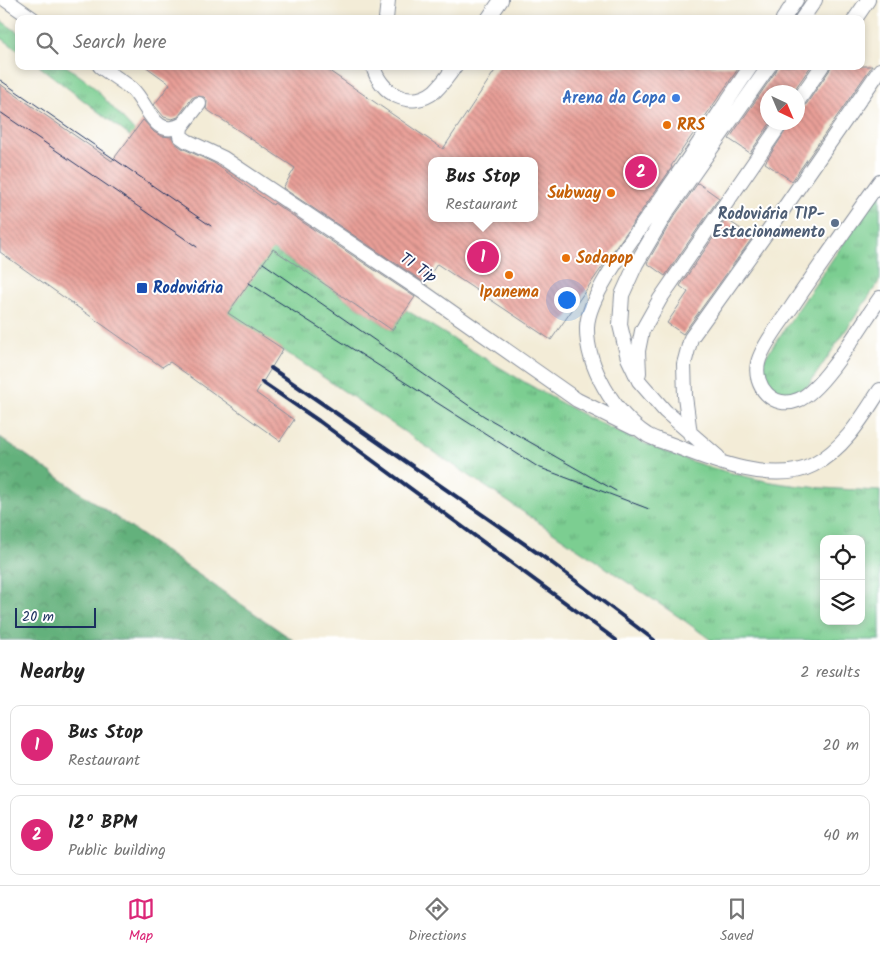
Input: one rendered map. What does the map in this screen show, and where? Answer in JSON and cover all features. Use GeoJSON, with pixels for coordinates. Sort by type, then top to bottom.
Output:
{"type":"FeatureCollection","features":[{"type":"Feature","properties":{"kind":"lane"},"geometry":{"type":"LineString","coordinates":[[6,0],[27,15]]}},
{"type":"Feature","properties":{"kind":"lane"},"geometry":{"type":"LineString","coordinates":[[386,15],[388,0]]}},
{"type":"Feature","properties":{"kind":"lane"},"geometry":{"type":"LineString","coordinates":[[491,15],[502,0]]}},
{"type":"Feature","properties":{"kind":"lane"},"geometry":{"type":"LineString","coordinates":[[786,15],[796,0]]}},
{"type":"Feature","properties":{"kind":"lane"},"geometry":{"type":"LineString","coordinates":[[805,15],[815,0]]}},
{"type":"Feature","properties":{"kind":"lane"},"geometry":{"type":"LineString","coordinates":[[858,15],[868,0]]}},
{"type":"Feature","properties":{"kind":"lane"},"geometry":{"type":"LineString","coordinates":[[105,70],[131,89],[154,120],[160,126],[168,129],[177,128],[183,124],[200,104]]}},
{"type":"Feature","properties":{"kind":"lane"},"geometry":{"type":"LineString","coordinates":[[375,70],[376,76],[383,86],[392,94],[413,99],[434,92],[452,70]]}},
{"type":"Feature","properties":{"kind":"lane"},"geometry":{"type":"LineString","coordinates":[[748,70],[598,293],[590,312],[587,326],[591,357],[602,386],[630,420],[648,435],[729,465],[750,470],[786,473],[812,466],[836,450],[862,418],[880,390]]}},
{"type":"Feature","properties":{"kind":"lane"},"geometry":{"type":"LineString","coordinates":[[729,465],[665,411],[639,381],[628,358],[620,325],[622,295],[636,264],[666,213],[766,70]]}},
{"type":"Feature","properties":{"kind":"lane"},"geometry":{"type":"LineString","coordinates":[[805,91],[819,70]]}},
{"type":"Feature","properties":{"kind":"lane"},"geometry":{"type":"LineString","coordinates":[[690,434],[685,396],[684,364],[691,338],[880,70]]}},
{"type":"Feature","properties":{"kind":"lane","name":"TI Tip"},"geometry":{"type":"LineString","coordinates":[[183,124],[180,134],[187,141],[223,158],[423,292],[577,400],[648,435]]}},
{"type":"Feature","properties":{"kind":"lane"},"geometry":{"type":"LineString","coordinates":[[639,381],[638,351],[642,331],[660,299],[776,130]]}},
{"type":"Feature","properties":{"kind":"lane"},"geometry":{"type":"LineString","coordinates":[[880,180],[774,332],[758,362],[757,380],[767,396],[780,402],[797,400],[816,389],[880,298]]}},
{"type":"Feature","properties":{"kind":"green space"},"geometry":{"type":"Polygon","coordinates":[[[0,20],[15,30],[15,48],[0,37],[0,20]]]}},
{"type":"Feature","properties":{"kind":"green space"},"geometry":{"type":"Polygon","coordinates":[[[44,70],[72,70],[91,84],[135,132],[131,137],[44,70]]]}},
{"type":"Feature","properties":{"kind":"green space"},"geometry":{"type":"Polygon","coordinates":[[[880,190],[880,280],[808,386],[786,396],[772,392],[763,378],[762,362],[880,190]]]}},
{"type":"Feature","properties":{"kind":"green space"},"geometry":{"type":"Polygon","coordinates":[[[272,249],[392,330],[406,310],[557,400],[619,432],[663,451],[739,475],[784,484],[816,488],[880,491],[880,640],[711,640],[228,313],[272,249]]]}},
{"type":"Feature","properties":{"kind":"green space"},"geometry":{"type":"Polygon","coordinates":[[[0,437],[293,640],[0,640],[0,437]]]}},
{"type":"Feature","properties":{"kind":"building"},"geometry":{"type":"Polygon","coordinates":[[[865,66],[872,66],[792,181],[765,163],[786,130],[805,130],[805,106],[829,70],[865,70],[865,66]]]}},
{"type":"Feature","properties":{"kind":"building"},"geometry":{"type":"Polygon","coordinates":[[[151,70],[328,70],[443,149],[495,70],[737,70],[666,176],[551,340],[437,264],[425,283],[283,188],[295,168],[206,109],[207,101],[204,97],[196,96],[192,98],[178,117],[172,119],[164,117],[154,105],[170,84],[151,70]]]}},
{"type":"Feature","properties":{"kind":"building"},"geometry":{"type":"Polygon","coordinates":[[[776,70],[808,70],[798,85],[766,85],[776,70]]]}},
{"type":"Feature","properties":{"kind":"building"},"geometry":{"type":"Polygon","coordinates":[[[0,84],[112,161],[143,120],[154,132],[161,136],[172,137],[175,143],[182,148],[214,163],[273,205],[274,203],[415,297],[392,330],[273,249],[228,313],[283,349],[256,393],[294,420],[280,441],[170,362],[162,367],[0,252],[0,84]]]}},
{"type":"Feature","properties":{"kind":"building"},"geometry":{"type":"Polygon","coordinates":[[[760,94],[760,130],[766,130],[750,153],[729,139],[760,94]]]}},
{"type":"Feature","properties":{"kind":"building"},"geometry":{"type":"Polygon","coordinates":[[[698,183],[719,198],[665,276],[647,263],[673,218],[698,183]]]}},
{"type":"Feature","properties":{"kind":"building"},"geometry":{"type":"Polygon","coordinates":[[[726,219],[753,237],[683,334],[667,323],[688,292],[680,286],[726,219]]]}},
{"type":"Feature","properties":{"kind":"tram line"},"geometry":{"type":"LineString","coordinates":[[0,80],[211,226]]}},
{"type":"Feature","properties":{"kind":"tram line"},"geometry":{"type":"LineString","coordinates":[[0,112],[197,247]]}},
{"type":"Feature","properties":{"kind":"tram line"},"geometry":{"type":"LineString","coordinates":[[263,263],[484,416],[616,491]]}},
{"type":"Feature","properties":{"kind":"tram line"},"geometry":{"type":"LineString","coordinates":[[249,283],[538,467],[649,509]]}},
{"type":"Feature","properties":{"kind":"railway"},"geometry":{"type":"LineString","coordinates":[[271,368],[552,563],[654,640]]}},
{"type":"Feature","properties":{"kind":"railway"},"geometry":{"type":"LineString","coordinates":[[262,382],[319,421],[616,640]]}},
{"type":"Feature","properties":{"kind":"place","name":"Arena da Copa"},"geometry":{"type":"Point","coordinates":[676,98]}},
{"type":"Feature","properties":{"kind":"place","name":"RRS"},"geometry":{"type":"Point","coordinates":[667,125]}},
{"type":"Feature","properties":{"kind":"place","name":"12º BPM"},"geometry":{"type":"Point","coordinates":[641,172]}},
{"type":"Feature","properties":{"kind":"place","name":"Subway"},"geometry":{"type":"Point","coordinates":[611,193]}},
{"type":"Feature","properties":{"kind":"place","name":"Rodoviária TIP- Estacionamento"},"geometry":{"type":"Point","coordinates":[835,223]}},
{"type":"Feature","properties":{"kind":"place","name":"Bus Stop"},"geometry":{"type":"Point","coordinates":[483,257]}},
{"type":"Feature","properties":{"kind":"place","name":"Sodapop"},"geometry":{"type":"Point","coordinates":[566,258]}},
{"type":"Feature","properties":{"kind":"place","name":"Ipanema"},"geometry":{"type":"Point","coordinates":[509,275]}},
{"type":"Feature","properties":{"kind":"place","name":"Rodoviária"},"geometry":{"type":"Point","coordinates":[142,288]}}]}
